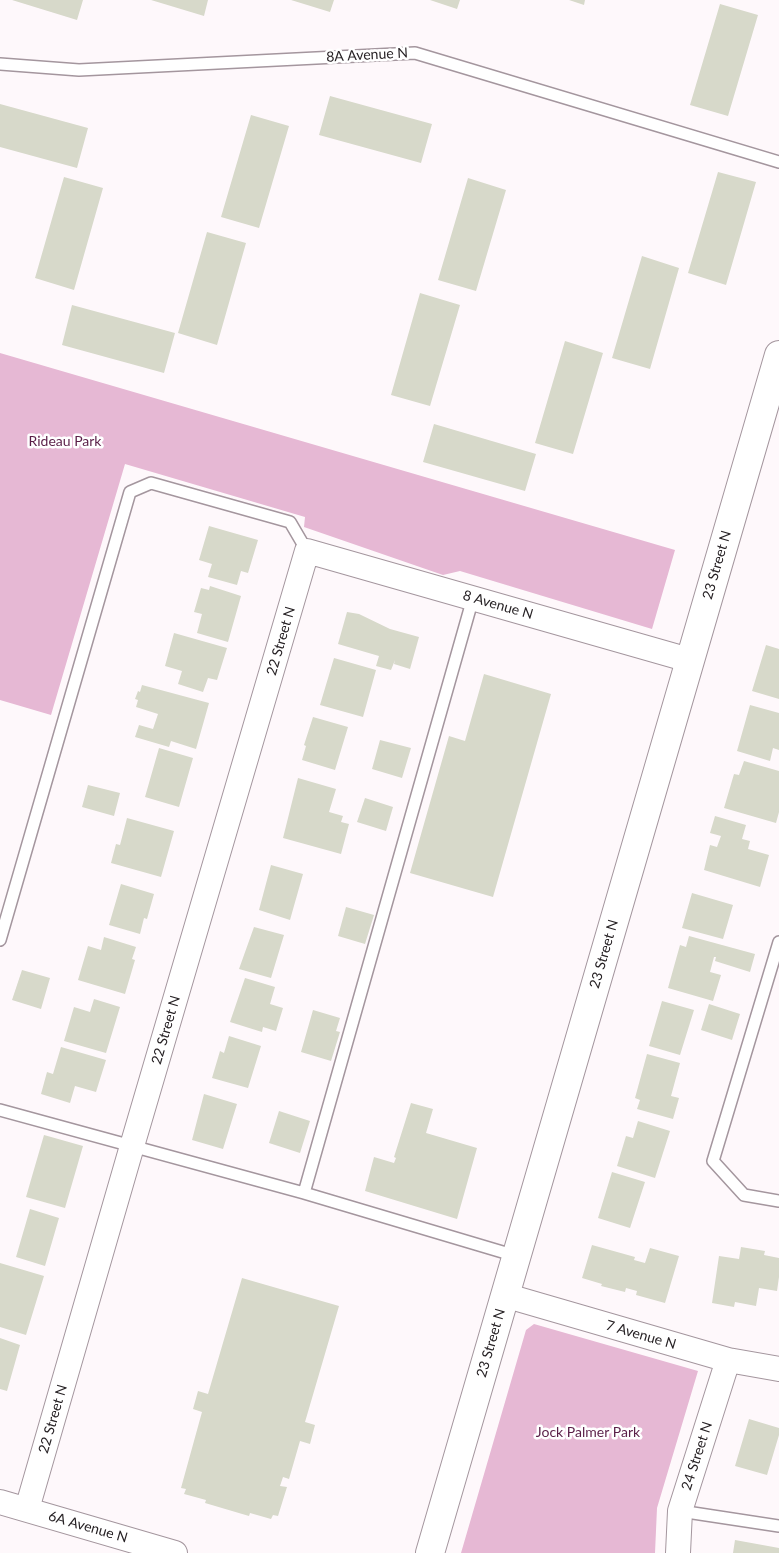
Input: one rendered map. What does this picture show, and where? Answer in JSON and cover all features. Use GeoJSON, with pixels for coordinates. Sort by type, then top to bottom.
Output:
{"type":"FeatureCollection","features":[{"type":"Feature","properties":{"kind":"street","name":"23 Street N"},"geometry":{"type":"LineString","coordinates":[[430,1553],[779,355]]}},
{"type":"Feature","properties":{"kind":"street","name":"8 Avenue N"},"geometry":{"type":"LineString","coordinates":[[307,551],[689,660]]}},
{"type":"Feature","properties":{"kind":"street","name":"22 Street N"},"geometry":{"type":"LineString","coordinates":[[27,1509],[307,551]]}},
{"type":"Feature","properties":{"kind":"street","name":"7 Avenue N"},"geometry":{"type":"LineString","coordinates":[[504,1295],[728,1360],[779,1369]]}},
{"type":"Feature","properties":{"kind":"street","name":"24 Street N"},"geometry":{"type":"LineString","coordinates":[[678,1553],[680,1511],[728,1360]]}},
{"type":"Feature","properties":{"kind":"street","name":"6A Avenue N"},"geometry":{"type":"LineString","coordinates":[[0,1502],[175,1553]]}},
{"type":"Feature","properties":{"kind":"lane","name":"8A Avenue N"},"geometry":{"type":"LineString","coordinates":[[0,64],[79,70],[415,53],[779,162]]}},
{"type":"Feature","properties":{"kind":"lane"},"geometry":{"type":"LineString","coordinates":[[0,940],[130,492],[150,483],[290,522],[307,551]]}},
{"type":"Feature","properties":{"kind":"lane"},"geometry":{"type":"LineString","coordinates":[[304,1193],[473,598]]}},
{"type":"Feature","properties":{"kind":"lane"},"geometry":{"type":"LineString","coordinates":[[779,942],[713,1161],[744,1195],[779,1201]]}},
{"type":"Feature","properties":{"kind":"lane"},"geometry":{"type":"LineString","coordinates":[[0,1110],[304,1193],[516,1256]]}},
{"type":"Feature","properties":{"kind":"lane"},"geometry":{"type":"LineString","coordinates":[[680,1511],[779,1526]]}},
{"type":"Feature","properties":{"kind":"green space","name":"Rideau Park"},"geometry":{"type":"Polygon","coordinates":[[[0,353],[675,550],[652,629],[460,571],[443,575],[304,527],[305,517],[125,464],[51,715],[0,700],[0,353]]]}},
{"type":"Feature","properties":{"kind":"green space","name":"Jock Palmer Park"},"geometry":{"type":"Polygon","coordinates":[[[534,1324],[698,1371],[657,1508],[655,1553],[461,1553],[526,1330],[534,1324]]]}},
{"type":"Feature","properties":{"kind":"building"},"geometry":{"type":"Polygon","coordinates":[[[12,0],[83,0],[77,20],[12,0]]]}},
{"type":"Feature","properties":{"kind":"building"},"geometry":{"type":"Polygon","coordinates":[[[151,0],[208,0],[204,16],[151,0]]]}},
{"type":"Feature","properties":{"kind":"building"},"geometry":{"type":"Polygon","coordinates":[[[291,0],[334,0],[330,12],[291,0]]]}},
{"type":"Feature","properties":{"kind":"building"},"geometry":{"type":"Polygon","coordinates":[[[430,0],[460,0],[457,9],[430,0]]]}},
{"type":"Feature","properties":{"kind":"building"},"geometry":{"type":"Polygon","coordinates":[[[569,0],[585,0],[584,5],[569,0]]]}},
{"type":"Feature","properties":{"kind":"building"},"geometry":{"type":"Polygon","coordinates":[[[720,4],[758,15],[728,116],[690,105],[720,4]]]}},
{"type":"Feature","properties":{"kind":"building"},"geometry":{"type":"Polygon","coordinates":[[[330,96],[432,124],[421,163],[319,135],[330,96]]]}},
{"type":"Feature","properties":{"kind":"building"},"geometry":{"type":"Polygon","coordinates":[[[0,104],[88,128],[77,168],[0,147],[0,104]]]}},
{"type":"Feature","properties":{"kind":"building"},"geometry":{"type":"Polygon","coordinates":[[[251,115],[289,126],[259,228],[221,217],[251,115]]]}},
{"type":"Feature","properties":{"kind":"building"},"geometry":{"type":"Polygon","coordinates":[[[718,172],[756,182],[726,285],[688,273],[718,172]]]}},
{"type":"Feature","properties":{"kind":"building"},"geometry":{"type":"Polygon","coordinates":[[[64,177],[103,188],[74,290],[35,278],[64,177]]]}},
{"type":"Feature","properties":{"kind":"building"},"geometry":{"type":"Polygon","coordinates":[[[468,178],[506,190],[476,291],[438,280],[468,178]]]}},
{"type":"Feature","properties":{"kind":"building"},"geometry":{"type":"Polygon","coordinates":[[[207,232],[246,243],[217,345],[178,333],[207,232]]]}},
{"type":"Feature","properties":{"kind":"building"},"geometry":{"type":"Polygon","coordinates":[[[642,256],[679,268],[650,369],[612,358],[642,256]]]}},
{"type":"Feature","properties":{"kind":"building"},"geometry":{"type":"Polygon","coordinates":[[[420,293],[460,305],[430,406],[391,395],[420,293]]]}},
{"type":"Feature","properties":{"kind":"building"},"geometry":{"type":"Polygon","coordinates":[[[72,305],[175,333],[164,373],[62,345],[72,305]]]}},
{"type":"Feature","properties":{"kind":"building"},"geometry":{"type":"Polygon","coordinates":[[[565,341],[603,353],[573,454],[535,443],[565,341]]]}},
{"type":"Feature","properties":{"kind":"building"},"geometry":{"type":"Polygon","coordinates":[[[434,424],[536,454],[525,491],[423,462],[434,424]]]}},
{"type":"Feature","properties":{"kind":"building"},"geometry":{"type":"Polygon","coordinates":[[[209,526],[258,540],[248,573],[241,571],[237,585],[208,577],[212,564],[199,560],[209,526]]]}},
{"type":"Feature","properties":{"kind":"building"},"geometry":{"type":"Polygon","coordinates":[[[210,586],[241,596],[228,642],[197,633],[202,614],[194,612],[201,588],[209,590],[210,586]]]}},
{"type":"Feature","properties":{"kind":"building"},"geometry":{"type":"Polygon","coordinates":[[[347,612],[359,614],[390,629],[419,637],[410,669],[394,664],[395,660],[391,670],[376,666],[379,656],[338,644],[347,612]]]}},
{"type":"Feature","properties":{"kind":"building"},"geometry":{"type":"Polygon","coordinates":[[[174,633],[227,648],[217,680],[208,678],[203,692],[178,684],[182,671],[165,666],[174,633]]]}},
{"type":"Feature","properties":{"kind":"building"},"geometry":{"type":"Polygon","coordinates":[[[766,645],[779,649],[779,699],[752,691],[766,645]]]}},
{"type":"Feature","properties":{"kind":"building"},"geometry":{"type":"Polygon","coordinates":[[[334,658],[376,670],[363,717],[320,705],[334,658]]]}},
{"type":"Feature","properties":{"kind":"building"},"geometry":{"type":"Polygon","coordinates":[[[484,674],[551,694],[493,897],[410,873],[449,736],[465,741],[484,674]]]}},
{"type":"Feature","properties":{"kind":"building"},"geometry":{"type":"Polygon","coordinates":[[[142,685],[209,703],[196,749],[171,741],[169,747],[135,737],[139,725],[153,729],[158,714],[136,707],[138,700],[135,699],[142,685]]]}},
{"type":"Feature","properties":{"kind":"building"},"geometry":{"type":"Polygon","coordinates":[[[750,705],[779,713],[779,750],[773,748],[770,761],[737,751],[750,705]]]}},
{"type":"Feature","properties":{"kind":"building"},"geometry":{"type":"Polygon","coordinates":[[[313,717],[348,727],[335,770],[302,760],[306,746],[304,745],[313,717]]]}},
{"type":"Feature","properties":{"kind":"building"},"geometry":{"type":"Polygon","coordinates":[[[380,740],[411,748],[402,778],[372,769],[380,740]]]}},
{"type":"Feature","properties":{"kind":"building"},"geometry":{"type":"Polygon","coordinates":[[[159,748],[193,758],[179,807],[145,797],[159,748]]]}},
{"type":"Feature","properties":{"kind":"building"},"geometry":{"type":"Polygon","coordinates":[[[744,761],[779,771],[779,812],[776,823],[724,808],[734,774],[739,775],[744,761]]]}},
{"type":"Feature","properties":{"kind":"building"},"geometry":{"type":"Polygon","coordinates":[[[298,778],[336,789],[329,812],[343,816],[341,822],[349,824],[341,854],[283,838],[298,778]]]}},
{"type":"Feature","properties":{"kind":"building"},"geometry":{"type":"Polygon","coordinates":[[[88,785],[120,793],[114,816],[82,807],[88,785]]]}},
{"type":"Feature","properties":{"kind":"building"},"geometry":{"type":"Polygon","coordinates":[[[365,798],[393,807],[386,831],[357,822],[365,798]]]}},
{"type":"Feature","properties":{"kind":"building"},"geometry":{"type":"Polygon","coordinates":[[[715,816],[746,825],[742,839],[750,841],[748,849],[769,855],[760,887],[704,870],[710,845],[717,847],[721,836],[710,833],[715,816]]]}},
{"type":"Feature","properties":{"kind":"building"},"geometry":{"type":"Polygon","coordinates":[[[127,818],[174,831],[161,877],[111,863],[116,844],[120,845],[127,818]]]}},
{"type":"Feature","properties":{"kind":"building"},"geometry":{"type":"Polygon","coordinates":[[[271,865],[303,874],[290,920],[259,910],[271,865]]]}},
{"type":"Feature","properties":{"kind":"building"},"geometry":{"type":"Polygon","coordinates":[[[121,884],[154,894],[147,919],[144,918],[140,934],[109,925],[121,884]]]}},
{"type":"Feature","properties":{"kind":"building"},"geometry":{"type":"Polygon","coordinates":[[[692,893],[733,905],[723,939],[682,928],[692,893]]]}},
{"type":"Feature","properties":{"kind":"building"},"geometry":{"type":"Polygon","coordinates":[[[346,907],[374,915],[365,944],[338,936],[346,907]]]}},
{"type":"Feature","properties":{"kind":"building"},"geometry":{"type":"Polygon","coordinates":[[[254,927],[284,935],[271,978],[239,969],[254,927]]]}},
{"type":"Feature","properties":{"kind":"building"},"geometry":{"type":"Polygon","coordinates":[[[689,936],[755,954],[750,972],[715,961],[716,957],[714,957],[710,972],[721,975],[713,1001],[668,988],[680,945],[686,947],[689,936]]]}},
{"type":"Feature","properties":{"kind":"building"},"geometry":{"type":"Polygon","coordinates":[[[104,937],[136,947],[132,959],[135,960],[125,994],[78,980],[88,946],[101,950],[104,937]]]}},
{"type":"Feature","properties":{"kind":"building"},"geometry":{"type":"Polygon","coordinates":[[[22,970],[50,978],[41,1009],[12,1000],[22,970]]]}},
{"type":"Feature","properties":{"kind":"building"},"geometry":{"type":"Polygon","coordinates":[[[245,978],[275,987],[270,1004],[283,1008],[276,1031],[263,1027],[262,1032],[230,1022],[245,978]]]}},
{"type":"Feature","properties":{"kind":"building"},"geometry":{"type":"Polygon","coordinates":[[[94,999],[120,1007],[106,1053],[64,1041],[74,1007],[90,1012],[94,999]]]}},
{"type":"Feature","properties":{"kind":"building"},"geometry":{"type":"Polygon","coordinates":[[[662,1001],[694,1010],[680,1055],[649,1046],[662,1001]]]}},
{"type":"Feature","properties":{"kind":"building"},"geometry":{"type":"Polygon","coordinates":[[[709,1004],[740,1014],[732,1040],[701,1030],[709,1004]]]}},
{"type":"Feature","properties":{"kind":"building"},"geometry":{"type":"Polygon","coordinates":[[[313,1010],[340,1018],[336,1031],[340,1032],[331,1061],[301,1052],[313,1010]]]}},
{"type":"Feature","properties":{"kind":"building"},"geometry":{"type":"Polygon","coordinates":[[[229,1036],[261,1046],[248,1088],[212,1078],[220,1051],[224,1053],[229,1036]]]}},
{"type":"Feature","properties":{"kind":"building"},"geometry":{"type":"Polygon","coordinates":[[[61,1047],[106,1060],[96,1092],[75,1086],[70,1103],[41,1094],[47,1072],[53,1074],[61,1047]]]}},
{"type":"Feature","properties":{"kind":"building"},"geometry":{"type":"Polygon","coordinates":[[[647,1054],[680,1063],[671,1096],[679,1098],[673,1119],[637,1109],[640,1100],[635,1098],[647,1054]]]}},
{"type":"Feature","properties":{"kind":"building"},"geometry":{"type":"Polygon","coordinates":[[[204,1094],[237,1104],[223,1149],[192,1140],[204,1094]]]}},
{"type":"Feature","properties":{"kind":"building"},"geometry":{"type":"Polygon","coordinates":[[[411,1103],[433,1109],[426,1133],[477,1148],[457,1219],[365,1191],[374,1157],[394,1163],[396,1158],[394,1157],[411,1103]]]}},
{"type":"Feature","properties":{"kind":"building"},"geometry":{"type":"Polygon","coordinates":[[[279,1111],[310,1121],[300,1153],[269,1143],[279,1111]]]}},
{"type":"Feature","properties":{"kind":"building"},"geometry":{"type":"Polygon","coordinates":[[[638,1121],[670,1131],[655,1178],[617,1166],[626,1136],[633,1138],[638,1121]]]}},
{"type":"Feature","properties":{"kind":"building"},"geometry":{"type":"Polygon","coordinates":[[[44,1135],[83,1146],[65,1208],[26,1197],[44,1135]]]}},
{"type":"Feature","properties":{"kind":"building"},"geometry":{"type":"Polygon","coordinates":[[[612,1172],[645,1182],[630,1228],[598,1218],[612,1172]]]}},
{"type":"Feature","properties":{"kind":"building"},"geometry":{"type":"Polygon","coordinates":[[[30,1209],[59,1218],[45,1266],[16,1257],[30,1209]]]}},
{"type":"Feature","properties":{"kind":"building"},"geometry":{"type":"Polygon","coordinates":[[[592,1245],[635,1257],[634,1260],[645,1263],[650,1248],[679,1256],[665,1303],[636,1295],[637,1291],[626,1288],[625,1292],[601,1286],[602,1284],[582,1278],[592,1245]]]}},
{"type":"Feature","properties":{"kind":"building"},"geometry":{"type":"Polygon","coordinates":[[[741,1247],[765,1251],[764,1255],[779,1258],[777,1291],[759,1288],[756,1306],[735,1302],[734,1307],[712,1303],[719,1256],[739,1259],[741,1247]]]}},
{"type":"Feature","properties":{"kind":"building"},"geometry":{"type":"Polygon","coordinates":[[[0,1263],[44,1276],[26,1335],[0,1327],[0,1263]]]}},
{"type":"Feature","properties":{"kind":"building"},"geometry":{"type":"Polygon","coordinates":[[[242,1278],[339,1306],[305,1422],[315,1425],[310,1444],[300,1441],[289,1479],[283,1477],[280,1486],[287,1487],[278,1516],[273,1515],[271,1519],[250,1513],[249,1516],[205,1503],[206,1500],[184,1494],[186,1489],[181,1488],[202,1412],[193,1409],[198,1391],[208,1394],[242,1278]]]}},
{"type":"Feature","properties":{"kind":"building"},"geometry":{"type":"Polygon","coordinates":[[[0,1338],[20,1345],[7,1391],[0,1389],[0,1338]]]}},
{"type":"Feature","properties":{"kind":"building"},"geometry":{"type":"Polygon","coordinates":[[[749,1419],[779,1428],[779,1435],[767,1475],[735,1466],[749,1419]]]}},
{"type":"Feature","properties":{"kind":"building"},"geometry":{"type":"Polygon","coordinates":[[[735,1540],[779,1548],[779,1553],[733,1553],[735,1540]]]}}]}
